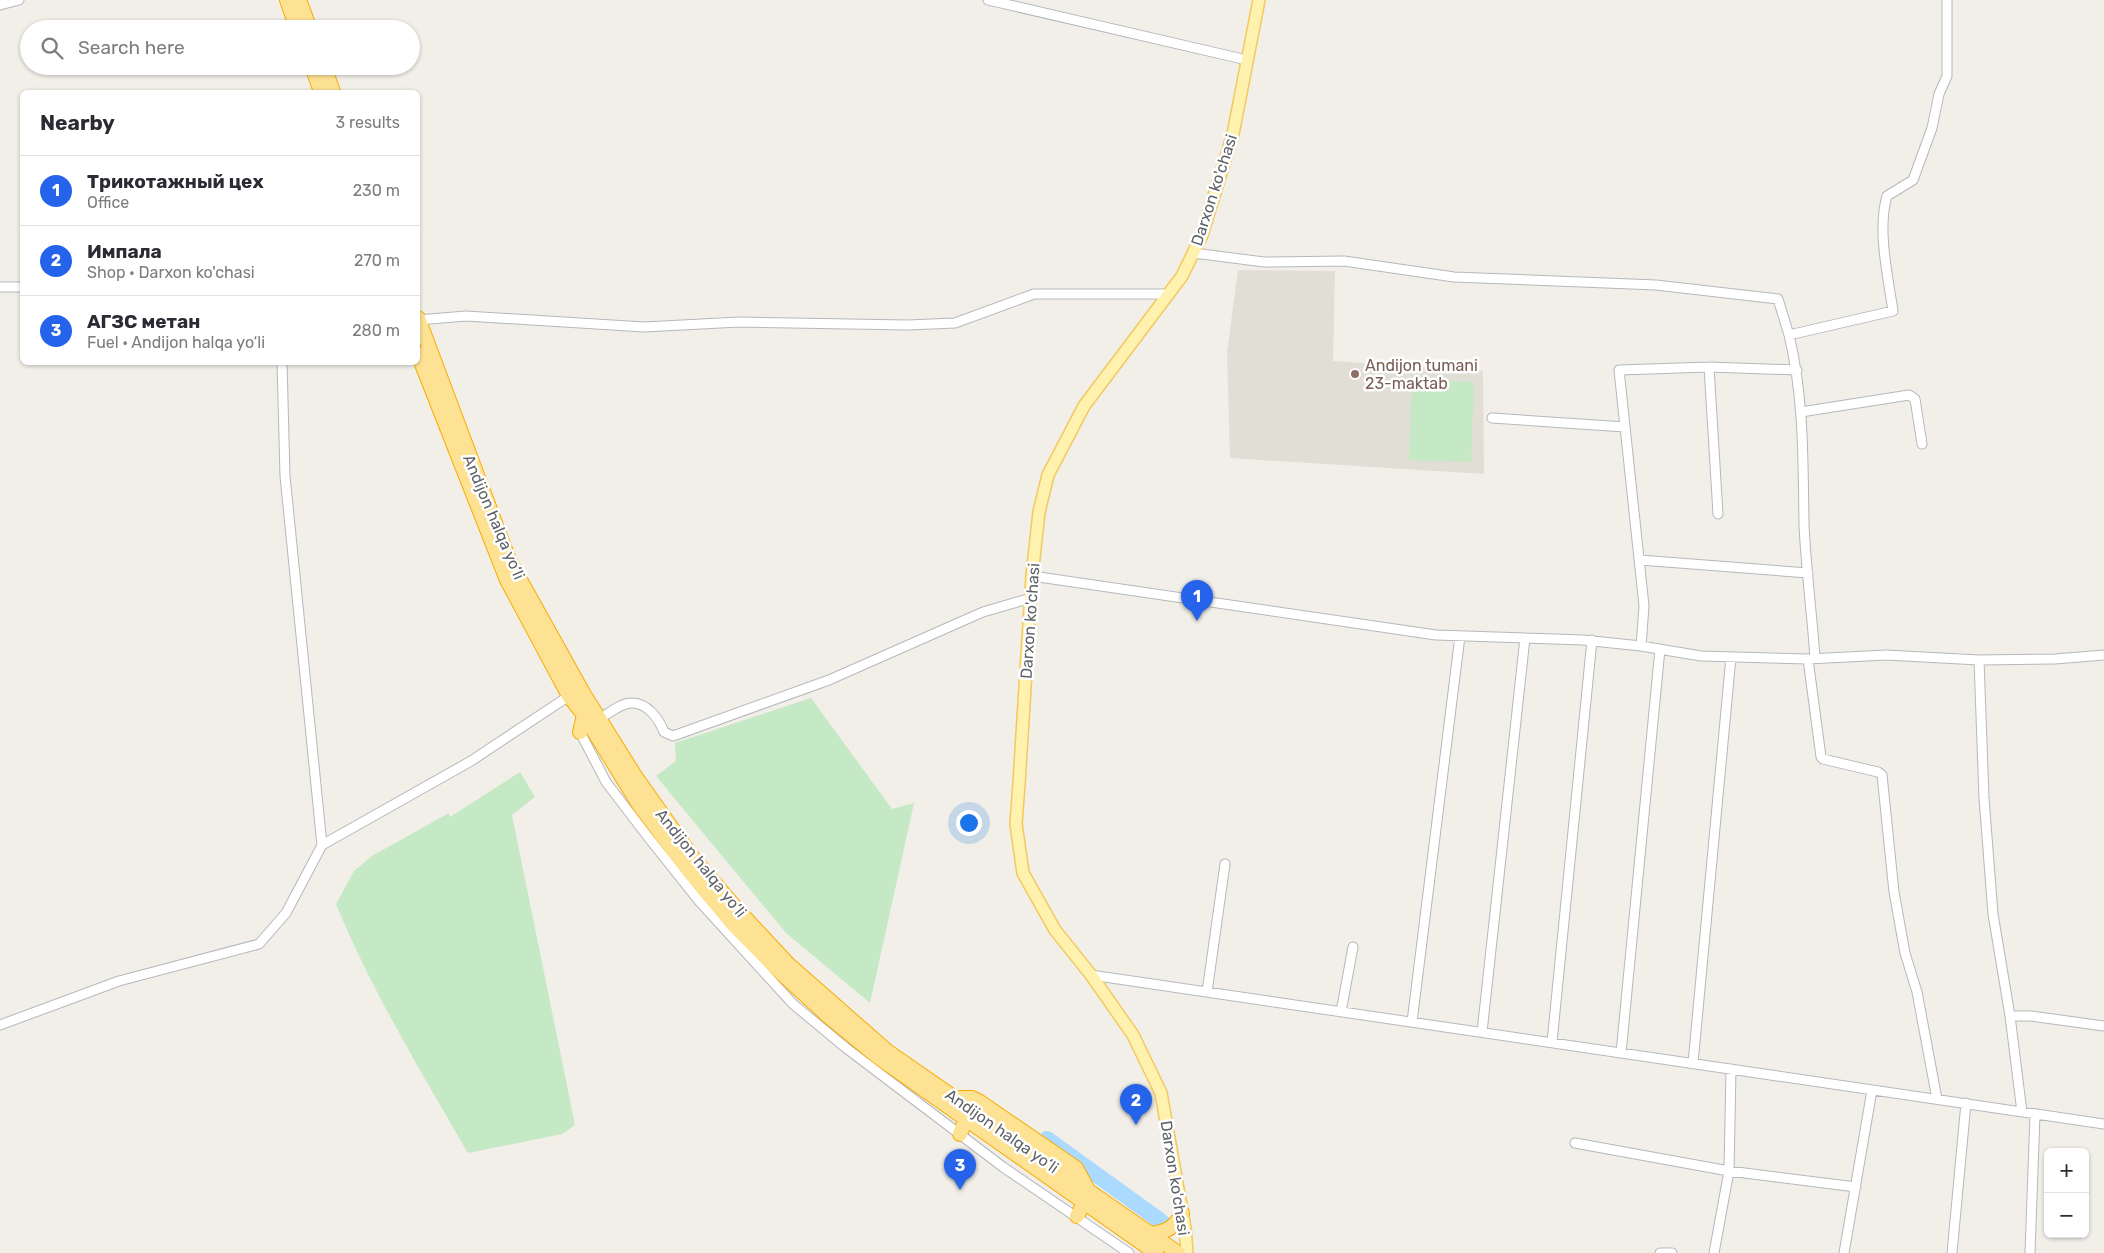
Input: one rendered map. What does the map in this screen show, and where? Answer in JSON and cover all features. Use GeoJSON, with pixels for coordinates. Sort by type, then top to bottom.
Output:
{"type":"FeatureCollection","features":[{"type":"Feature","properties":{"kind":"highway"},"geometry":{"type":"LineString","coordinates":[[287,0],[294,20]]}},
{"type":"Feature","properties":{"kind":"highway"},"geometry":{"type":"LineString","coordinates":[[299,0],[307,20]]}},
{"type":"Feature","properties":{"kind":"highway"},"geometry":{"type":"LineString","coordinates":[[315,75],[320,90]]}},
{"type":"Feature","properties":{"kind":"highway"},"geometry":{"type":"LineString","coordinates":[[327,75],[332,90]]}},
{"type":"Feature","properties":{"kind":"highway","name":"Andijon halqa yo‘li"},"geometry":{"type":"LineString","coordinates":[[420,324],[509,560],[554,645],[664,818],[734,906],[788,964],[838,1009],[887,1051],[1086,1197],[1156,1253]]}},
{"type":"Feature","properties":{"kind":"highway","name":"Andijon halqa yo‘li"},"geometry":{"type":"LineString","coordinates":[[420,359],[494,552],[569,696],[584,715],[640,806],[732,923],[827,1014],[878,1057],[966,1121],[1178,1253]]}},
{"type":"Feature","properties":{"kind":"highway"},"geometry":{"type":"LineString","coordinates":[[580,732],[584,715]]}},
{"type":"Feature","properties":{"kind":"highway"},"geometry":{"type":"LineString","coordinates":[[960,1134],[966,1121]]}},
{"type":"Feature","properties":{"kind":"highway"},"geometry":{"type":"LineString","coordinates":[[1077,1216],[1086,1197]]}},
{"type":"Feature","properties":{"kind":"highway"},"geometry":{"type":"LineString","coordinates":[[1150,1234],[1165,1232],[1178,1222],[1182,1213]]}},
{"type":"Feature","properties":{"kind":"main road","name":"Darxon ko'chasi"},"geometry":{"type":"LineString","coordinates":[[1187,1253],[1182,1213],[1161,1094],[1133,1036],[1091,975],[1055,930],[1024,873],[1016,824],[1032,576],[1039,512],[1048,475],[1084,406],[1182,276],[1194,253],[1202,235],[1233,134],[1260,0]]}},
{"type":"Feature","properties":{"kind":"street"},"geometry":{"type":"LineString","coordinates":[[0,4],[19,0]]}},
{"type":"Feature","properties":{"kind":"street"},"geometry":{"type":"LineString","coordinates":[[988,0],[1247,60]]}},
{"type":"Feature","properties":{"kind":"street"},"geometry":{"type":"LineString","coordinates":[[1789,335],[1893,311],[1885,256],[1883,208],[1887,196],[1913,180],[1932,128],[1940,94],[1947,76],[1947,0]]}},
{"type":"Feature","properties":{"kind":"street"},"geometry":{"type":"LineString","coordinates":[[1194,253],[1264,262],[1344,261],[1454,277],[1656,285],[1778,299],[1797,370],[1801,412],[1811,659],[1821,757],[1823,760],[1878,772],[1882,775],[1894,892],[1905,954],[1915,985],[1937,1099]]}},
{"type":"Feature","properties":{"kind":"street"},"geometry":{"type":"LineString","coordinates":[[0,287],[20,287]]}},
{"type":"Feature","properties":{"kind":"street"},"geometry":{"type":"LineString","coordinates":[[420,319],[466,316],[644,327],[739,322],[908,325],[955,323],[1034,294],[1169,294]]}},
{"type":"Feature","properties":{"kind":"street"},"geometry":{"type":"LineString","coordinates":[[282,365],[285,476],[322,845]]}},
{"type":"Feature","properties":{"kind":"street"},"geometry":{"type":"LineString","coordinates":[[1641,646],[1644,606],[1640,560],[1631,501],[1619,370],[1709,367],[1797,370]]}},
{"type":"Feature","properties":{"kind":"street"},"geometry":{"type":"LineString","coordinates":[[1709,367],[1718,514]]}},
{"type":"Feature","properties":{"kind":"street"},"geometry":{"type":"LineString","coordinates":[[1801,412],[1909,395],[1915,399],[1922,444]]}},
{"type":"Feature","properties":{"kind":"street"},"geometry":{"type":"LineString","coordinates":[[1492,418],[1624,427]]}},
{"type":"Feature","properties":{"kind":"street"},"geometry":{"type":"LineString","coordinates":[[1640,560],[1808,573]]}},
{"type":"Feature","properties":{"kind":"street"},"geometry":{"type":"LineString","coordinates":[[1032,576],[1436,635],[1592,640],[1660,648],[1701,656],[1811,659],[1886,656],[1979,660],[2104,656]]}},
{"type":"Feature","properties":{"kind":"street"},"geometry":{"type":"LineString","coordinates":[[600,719],[624,705],[635,703],[658,718],[664,732],[673,736],[829,680],[983,612],[1031,598]]}},
{"type":"Feature","properties":{"kind":"street"},"geometry":{"type":"LineString","coordinates":[[1412,1022],[1460,636]]}},
{"type":"Feature","properties":{"kind":"street"},"geometry":{"type":"LineString","coordinates":[[1482,1032],[1525,638]]}},
{"type":"Feature","properties":{"kind":"street"},"geometry":{"type":"LineString","coordinates":[[1552,1042],[1592,640]]}},
{"type":"Feature","properties":{"kind":"street"},"geometry":{"type":"LineString","coordinates":[[1621,1053],[1660,648]]}},
{"type":"Feature","properties":{"kind":"street"},"geometry":{"type":"LineString","coordinates":[[1692,1063],[1731,657]]}},
{"type":"Feature","properties":{"kind":"street"},"geometry":{"type":"LineString","coordinates":[[1979,660],[1984,798],[1993,914],[2010,1016],[2022,1112]]}},
{"type":"Feature","properties":{"kind":"street"},"geometry":{"type":"LineString","coordinates":[[0,1025],[119,981],[259,944],[286,913],[322,845],[446,777],[569,696]]}},
{"type":"Feature","properties":{"kind":"street"},"geometry":{"type":"LineString","coordinates":[[580,732],[606,782],[699,901],[793,1004],[846,1048],[1004,1167],[1129,1253]]}},
{"type":"Feature","properties":{"kind":"street"},"geometry":{"type":"LineString","coordinates":[[1207,992],[1225,864]]}},
{"type":"Feature","properties":{"kind":"street"},"geometry":{"type":"LineString","coordinates":[[1341,1012],[1352,947]]}},
{"type":"Feature","properties":{"kind":"street"},"geometry":{"type":"LineString","coordinates":[[1091,975],[2104,1124]]}},
{"type":"Feature","properties":{"kind":"street"},"geometry":{"type":"LineString","coordinates":[[2010,1016],[2031,1016],[2104,1026]]}},
{"type":"Feature","properties":{"kind":"street"},"geometry":{"type":"LineString","coordinates":[[1714,1253],[1729,1171],[1731,1069]]}},
{"type":"Feature","properties":{"kind":"street"},"geometry":{"type":"LineString","coordinates":[[1844,1253],[1872,1090]]}},
{"type":"Feature","properties":{"kind":"street"},"geometry":{"type":"LineString","coordinates":[[1952,1253],[1966,1104]]}},
{"type":"Feature","properties":{"kind":"street"},"geometry":{"type":"LineString","coordinates":[[2030,1253],[2036,1114]]}},
{"type":"Feature","properties":{"kind":"street"},"geometry":{"type":"LineString","coordinates":[[1575,1143],[1729,1171],[1856,1188]]}},
{"type":"Feature","properties":{"kind":"street"},"geometry":{"type":"LineString","coordinates":[[1660,1253],[1672,1253]]}},
{"type":"Feature","properties":{"kind":"shaded area","name":"Andijon tumani 23-maktab"},"geometry":{"type":"Polygon","coordinates":[[[1238,270],[1335,271],[1333,361],[1483,371],[1484,474],[1230,458],[1227,352],[1238,270]]]}},
{"type":"Feature","properties":{"kind":"green space"},"geometry":{"type":"Polygon","coordinates":[[[1412,380],[1474,382],[1471,462],[1409,460],[1412,380]]]}},
{"type":"Feature","properties":{"kind":"green space"},"geometry":{"type":"Polygon","coordinates":[[[811,698],[892,809],[914,803],[870,1003],[786,933],[656,776],[676,761],[675,743],[811,698]]]}},
{"type":"Feature","properties":{"kind":"green space"},"geometry":{"type":"Polygon","coordinates":[[[520,772],[535,797],[512,815],[575,1125],[562,1134],[468,1153],[381,1000],[336,904],[354,871],[372,856],[449,813],[450,817],[520,772]]]}},
{"type":"Feature","properties":{"kind":"waterway"},"geometry":{"type":"LineString","coordinates":[[1047,1139],[1162,1222]]}},
{"type":"Feature","properties":{"kind":"place","name":"Andijon tumani 23-maktab"},"geometry":{"type":"Point","coordinates":[1355,374]}},
{"type":"Feature","properties":{"kind":"place","name":"Трикотажный цех"},"geometry":{"type":"Point","coordinates":[1197,621]}},
{"type":"Feature","properties":{"kind":"place","name":"Импала"},"geometry":{"type":"Point","coordinates":[1136,1125]}},
{"type":"Feature","properties":{"kind":"place","name":"АГЗС метан"},"geometry":{"type":"Point","coordinates":[960,1190]}}]}
